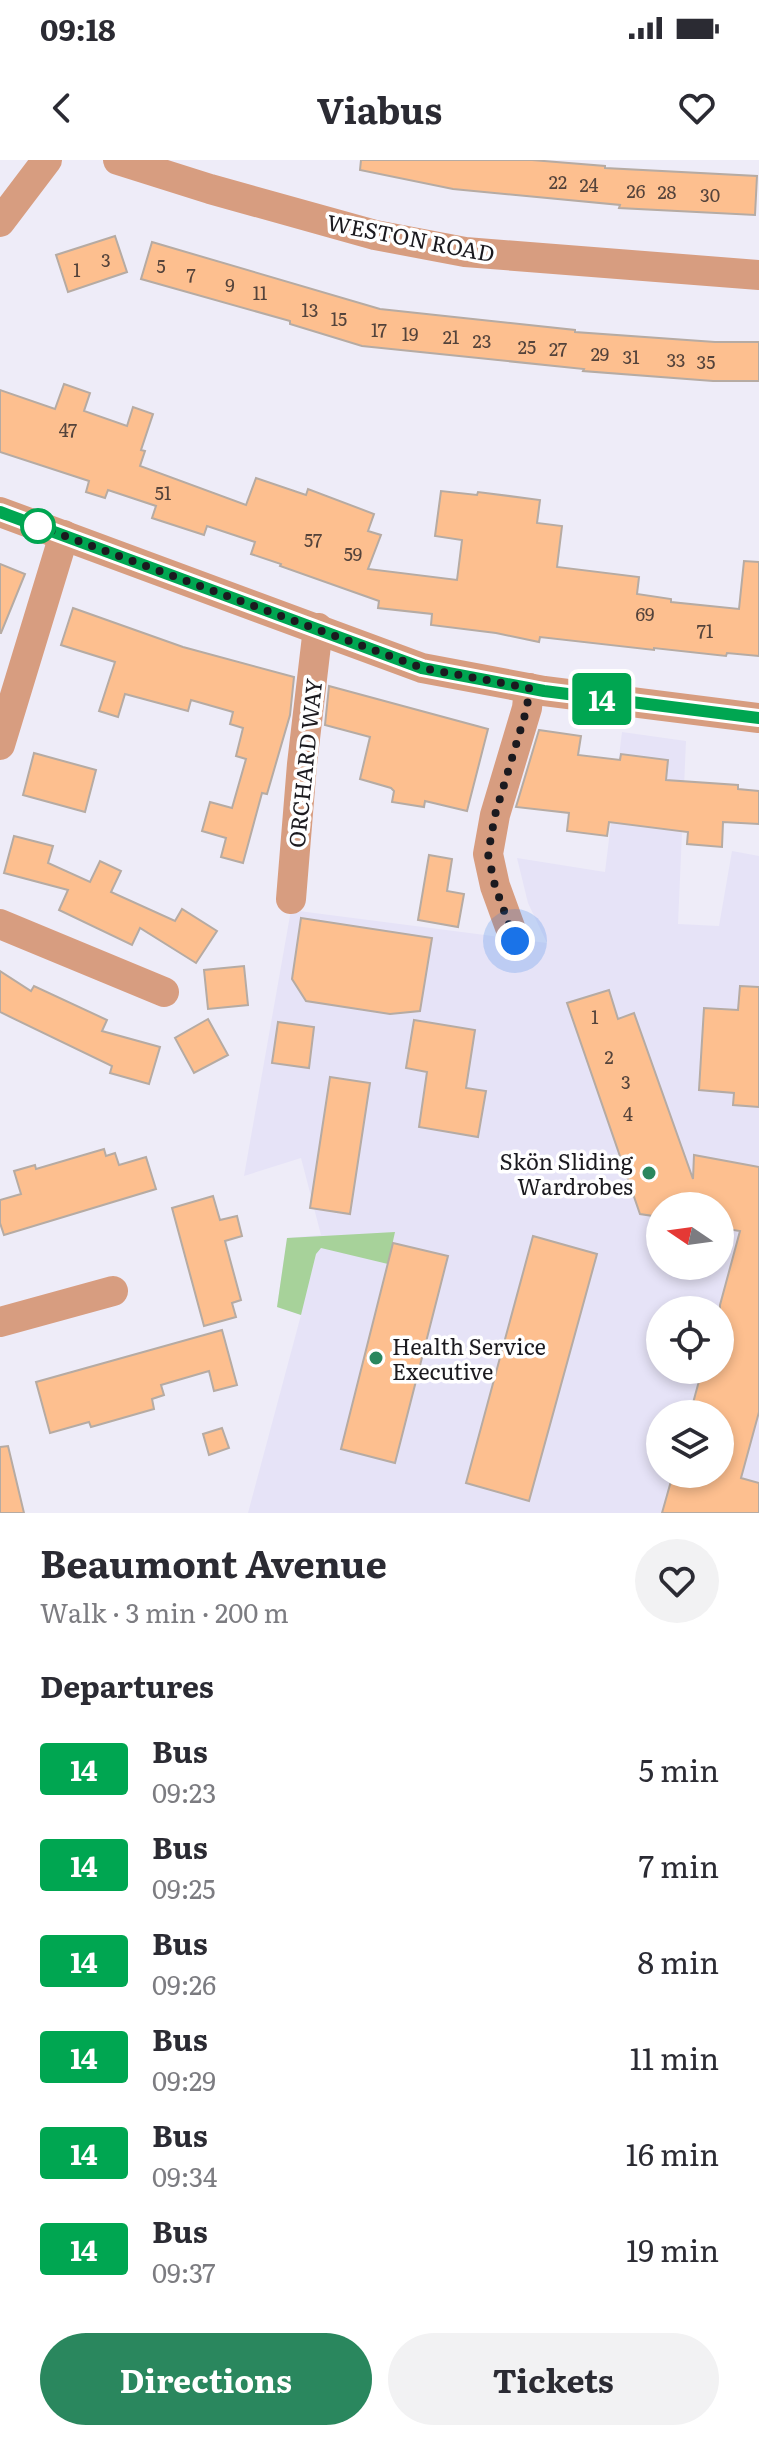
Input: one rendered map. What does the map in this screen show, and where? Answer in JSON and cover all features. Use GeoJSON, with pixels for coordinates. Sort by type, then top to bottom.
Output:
{"type":"FeatureCollection","features":[{"type":"Feature","properties":{"kind":"street"},"geometry":{"type":"LineString","coordinates":[[0,222],[47,160]]}},
{"type":"Feature","properties":{"kind":"street","name":"WESTON ROAD"},"geometry":{"type":"LineString","coordinates":[[118,160],[375,235],[465,252],[759,275]]}},
{"type":"Feature","properties":{"kind":"street"},"geometry":{"type":"LineString","coordinates":[[0,512],[422,668],[529,688],[759,718]]}},
{"type":"Feature","properties":{"kind":"street"},"geometry":{"type":"LineString","coordinates":[[0,745],[64,535]]}},
{"type":"Feature","properties":{"kind":"street","name":"ORCHARD WAY"},"geometry":{"type":"LineString","coordinates":[[291,899],[302,764],[318,628]]}},
{"type":"Feature","properties":{"kind":"street"},"geometry":{"type":"LineString","coordinates":[[515,941],[495,886],[488,854],[495,815],[527,708],[529,688]]}},
{"type":"Feature","properties":{"kind":"street"},"geometry":{"type":"LineString","coordinates":[[0,924],[164,992]]}},
{"type":"Feature","properties":{"kind":"street"},"geometry":{"type":"LineString","coordinates":[[0,1322],[113,1291]]}},
{"type":"Feature","properties":{"kind":"shaded area"},"geometry":{"type":"Polygon","coordinates":[[[622,732],[686,741],[678,924],[719,926],[732,851],[759,856],[759,1513],[248,1513],[301,1315],[277,1307],[287,1238],[321,1235],[301,1158],[244,1176],[291,910],[547,943],[528,903],[517,858],[605,872],[622,732]]]}},
{"type":"Feature","properties":{"kind":"green space"},"geometry":{"type":"Polygon","coordinates":[[[395,1232],[388,1264],[321,1248],[316,1254],[301,1315],[277,1307],[287,1238],[395,1232]]]}},
{"type":"Feature","properties":{"kind":"building"},"geometry":{"type":"Polygon","coordinates":[[[361,160],[532,160],[605,168],[757,176],[755,215],[619,208],[620,205],[453,189],[360,170],[361,160]]]}},
{"type":"Feature","properties":{"kind":"building"},"geometry":{"type":"Polygon","coordinates":[[[115,236],[127,272],[68,292],[56,255],[115,236]]]}},
{"type":"Feature","properties":{"kind":"building"},"geometry":{"type":"Polygon","coordinates":[[[152,242],[380,309],[575,332],[759,342],[759,381],[713,381],[583,371],[362,346],[290,324],[290,321],[141,279],[152,242]]]}},
{"type":"Feature","properties":{"kind":"building"},"geometry":{"type":"Polygon","coordinates":[[[64,384],[90,393],[84,411],[127,426],[133,407],[153,414],[141,450],[145,451],[140,466],[246,505],[256,478],[306,495],[308,489],[374,514],[368,531],[381,535],[368,569],[457,580],[462,540],[435,536],[441,491],[540,500],[537,523],[562,526],[557,567],[639,577],[637,594],[671,599],[671,602],[739,609],[744,561],[759,562],[759,656],[654,650],[540,637],[539,642],[431,625],[432,614],[378,608],[379,601],[251,554],[255,542],[207,526],[204,535],[152,518],[156,506],[108,490],[105,498],[86,492],[89,481],[0,452],[0,390],[55,409],[64,384]]]}},
{"type":"Feature","properties":{"kind":"building"},"geometry":{"type":"Polygon","coordinates":[[[0,564],[25,574],[1,633],[0,633],[0,564]]]}},
{"type":"Feature","properties":{"kind":"building"},"geometry":{"type":"Polygon","coordinates":[[[73,608],[183,647],[294,677],[290,715],[267,794],[262,793],[243,863],[221,857],[226,838],[202,831],[210,802],[232,808],[246,759],[236,756],[243,728],[230,724],[233,712],[191,700],[188,711],[125,694],[118,717],[99,711],[115,662],[61,645],[73,608]]]}},
{"type":"Feature","properties":{"kind":"building"},"geometry":{"type":"Polygon","coordinates":[[[329,686],[488,729],[467,811],[425,801],[424,807],[392,802],[394,791],[391,788],[360,779],[370,737],[325,725],[329,686]]]}},
{"type":"Feature","properties":{"kind":"building"},"geometry":{"type":"Polygon","coordinates":[[[539,730],[581,736],[578,755],[620,760],[621,754],[668,760],[666,780],[738,785],[738,789],[759,791],[759,824],[723,822],[722,847],[687,844],[688,832],[609,822],[607,836],[567,831],[569,813],[516,807],[539,730]]]}},
{"type":"Feature","properties":{"kind":"building"},"geometry":{"type":"Polygon","coordinates":[[[34,753],[96,770],[85,812],[23,795],[34,753]]]}},
{"type":"Feature","properties":{"kind":"building"},"geometry":{"type":"Polygon","coordinates":[[[14,836],[53,846],[48,863],[90,882],[100,861],[121,871],[111,892],[175,921],[182,909],[217,931],[196,963],[140,928],[132,945],[59,910],[68,890],[4,873],[14,836]]]}},
{"type":"Feature","properties":{"kind":"building"},"geometry":{"type":"Polygon","coordinates":[[[429,855],[452,859],[447,891],[464,894],[458,927],[418,920],[429,855]]]}},
{"type":"Feature","properties":{"kind":"building"},"geometry":{"type":"Polygon","coordinates":[[[301,918],[432,938],[420,1011],[390,1014],[306,1001],[292,979],[301,918]]]}},
{"type":"Feature","properties":{"kind":"building"},"geometry":{"type":"Polygon","coordinates":[[[244,966],[248,1005],[208,1009],[204,970],[244,966]]]}},
{"type":"Feature","properties":{"kind":"building"},"geometry":{"type":"Polygon","coordinates":[[[0,971],[31,991],[34,986],[107,1020],[102,1031],[160,1047],[149,1084],[110,1073],[112,1066],[0,1012],[0,971]]]}},
{"type":"Feature","properties":{"kind":"building"},"geometry":{"type":"Polygon","coordinates":[[[740,986],[759,987],[759,1107],[733,1105],[734,1093],[699,1090],[704,1008],[738,1010],[740,986]]]}},
{"type":"Feature","properties":{"kind":"building"},"geometry":{"type":"Polygon","coordinates":[[[609,990],[618,1019],[634,1013],[693,1179],[694,1155],[759,1167],[759,1412],[741,1478],[759,1483],[759,1513],[662,1513],[669,1488],[734,1488],[734,1400],[694,1400],[698,1384],[734,1384],[734,1296],[722,1296],[727,1280],[734,1280],[734,1253],[740,1231],[734,1230],[734,1192],[646,1192],[646,1215],[640,1214],[567,1003],[609,990]]]}},
{"type":"Feature","properties":{"kind":"building"},"geometry":{"type":"Polygon","coordinates":[[[208,1019],[228,1055],[194,1073],[175,1038],[208,1019]]]}},
{"type":"Feature","properties":{"kind":"building"},"geometry":{"type":"Polygon","coordinates":[[[414,1020],[475,1030],[466,1088],[486,1091],[478,1137],[419,1127],[427,1072],[406,1068],[414,1020]]]}},
{"type":"Feature","properties":{"kind":"building"},"geometry":{"type":"Polygon","coordinates":[[[278,1022],[314,1027],[309,1068],[272,1063],[278,1022]]]}},
{"type":"Feature","properties":{"kind":"building"},"geometry":{"type":"Polygon","coordinates":[[[330,1077],[370,1083],[350,1214],[310,1208],[330,1077]]]}},
{"type":"Feature","properties":{"kind":"building"},"geometry":{"type":"Polygon","coordinates":[[[104,1149],[106,1156],[115,1153],[119,1165],[146,1157],[156,1189],[4,1235],[0,1223],[0,1200],[21,1194],[14,1171],[35,1165],[36,1169],[104,1149]]]}},
{"type":"Feature","properties":{"kind":"building"},"geometry":{"type":"Polygon","coordinates":[[[213,1196],[220,1220],[237,1216],[242,1236],[225,1241],[241,1300],[232,1303],[236,1317],[204,1326],[172,1208],[213,1196]]]}},
{"type":"Feature","properties":{"kind":"building"},"geometry":{"type":"Polygon","coordinates":[[[533,1236],[597,1254],[529,1501],[466,1483],[533,1236]]]}},
{"type":"Feature","properties":{"kind":"building"},"geometry":{"type":"Polygon","coordinates":[[[393,1243],[448,1256],[395,1463],[341,1449],[393,1243]]]}},
{"type":"Feature","properties":{"kind":"building"},"geometry":{"type":"Polygon","coordinates":[[[222,1330],[237,1385],[214,1391],[209,1371],[161,1385],[164,1395],[152,1399],[154,1409],[91,1427],[89,1422],[50,1433],[36,1382],[222,1330]]]}},
{"type":"Feature","properties":{"kind":"building"},"geometry":{"type":"Polygon","coordinates":[[[222,1428],[229,1448],[209,1455],[203,1434],[222,1428]]]}},
{"type":"Feature","properties":{"kind":"building"},"geometry":{"type":"Polygon","coordinates":[[[8,1446],[24,1513],[0,1513],[0,1447],[8,1446]]]}},
{"type":"Feature","properties":{"kind":"bus line","name":"14"},"geometry":{"type":"LineString","coordinates":[[0,512],[422,668],[544,691],[759,718]]}},
{"type":"Feature","properties":{"kind":"place","name":"Skön Sliding Wardrobes"},"geometry":{"type":"Point","coordinates":[649,1173]}},
{"type":"Feature","properties":{"kind":"place","name":"Health Service Executive"},"geometry":{"type":"Point","coordinates":[376,1358]}},
{"type":"Feature","properties":{"kind":"route"},"geometry":{"type":"LineString","coordinates":[[38,526],[422,668],[529,688],[527,708],[495,815],[488,854],[495,886],[515,941]]}}]}
